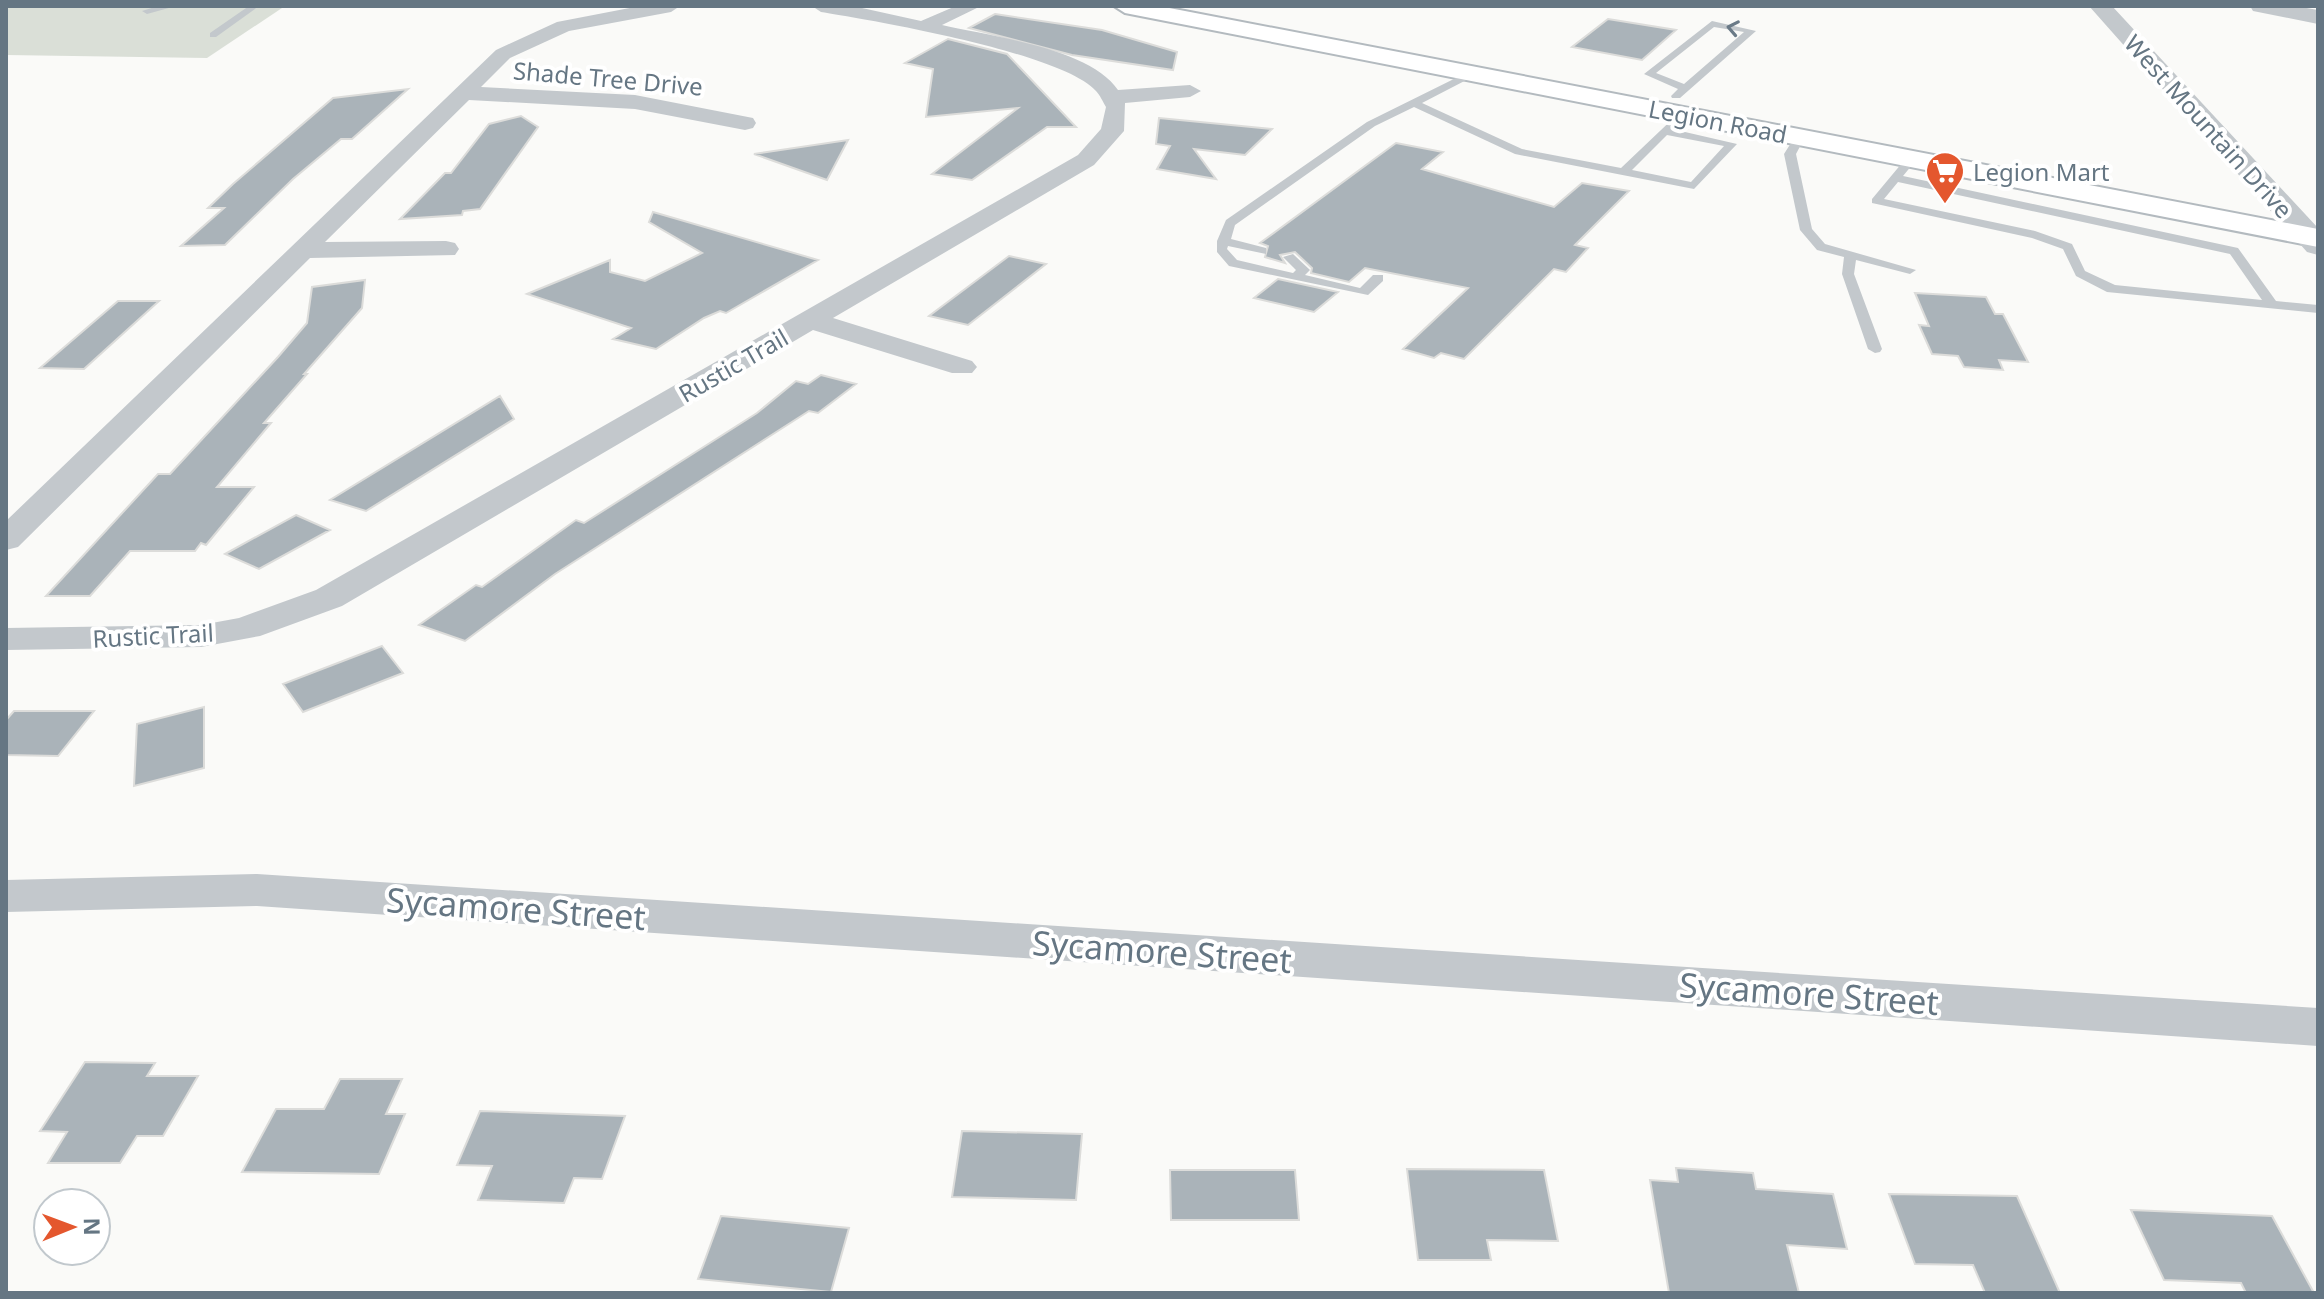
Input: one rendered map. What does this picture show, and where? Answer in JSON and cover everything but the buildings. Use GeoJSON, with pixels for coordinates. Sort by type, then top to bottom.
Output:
{"type":"FeatureCollection","features":[{"type":"Feature","properties":{"kind":"main road","name":"Legion Road"},"geometry":{"type":"LineString","coordinates":[[1125,6],[1472,73],[1677,107],[1800,137],[1907,170],[2040,196],[2311,232]]}},
{"type":"Feature","properties":{"kind":"main road","name":"Legion Road"},"geometry":{"type":"LineString","coordinates":[[1197,6],[1677,107],[2311,232]]}},
{"type":"Feature","properties":{"kind":"street"},"geometry":{"type":"LineString","coordinates":[[821,6],[888,19],[972,6]]}},
{"type":"Feature","properties":{"kind":"street","name":"West Mountain Drive"},"geometry":{"type":"LineString","coordinates":[[2100,6],[2311,232]]}},
{"type":"Feature","properties":{"kind":"street"},"geometry":{"type":"LineString","coordinates":[[2261,6],[2318,17]]}},
{"type":"Feature","properties":{"kind":"street"},"geometry":{"type":"LineString","coordinates":[[2307,6],[2318,8]]}},
{"type":"Feature","properties":{"kind":"street"},"geometry":{"type":"LineString","coordinates":[[6,540],[503,54],[521,42],[564,26],[655,7]]}},
{"type":"Feature","properties":{"kind":"street"},"geometry":{"type":"LineString","coordinates":[[921,16],[1066,62],[1100,82],[1113,97],[1190,91]]}},
{"type":"Feature","properties":{"kind":"street","name":"Shade Tree Drive"},"geometry":{"type":"LineString","coordinates":[[464,93],[635,102],[745,123]]}},
{"type":"Feature","properties":{"kind":"street","name":"Rustic Trail"},"geometry":{"type":"LineString","coordinates":[[6,639],[201,636],[290,615],[329,598],[1086,160],[1113,134],[1118,122],[1113,97]]}},
{"type":"Feature","properties":{"kind":"street"},"geometry":{"type":"LineString","coordinates":[[304,250],[446,249]]}},
{"type":"Feature","properties":{"kind":"street"},"geometry":{"type":"LineString","coordinates":[[810,320],[962,367]]}},
{"type":"Feature","properties":{"kind":"street","name":"Sycamore Street"},"geometry":{"type":"LineString","coordinates":[[6,896],[257,890],[2318,1027]]}},
{"type":"Feature","properties":{"kind":"lane"},"geometry":{"type":"LineString","coordinates":[[147,11],[172,6]]}},
{"type":"Feature","properties":{"kind":"lane"},"geometry":{"type":"LineString","coordinates":[[213,35],[255,6]]}},
{"type":"Feature","properties":{"kind":"lane"},"geometry":{"type":"LineString","coordinates":[[1414,103],[1519,152],[1694,186],[1732,144],[1677,107],[1649,74],[1712,24],[1751,31],[1729,50],[1677,107],[1624,172]]}},
{"type":"Feature","properties":{"kind":"lane"},"geometry":{"type":"LineString","coordinates":[[1378,278],[1363,292],[1233,263],[1221,249],[1230,223],[1371,124],[1472,73]]}},
{"type":"Feature","properties":{"kind":"lane"},"geometry":{"type":"LineString","coordinates":[[1800,137],[1790,154],[1806,230],[1821,247],[1850,257],[1910,270]]}},
{"type":"Feature","properties":{"kind":"lane"},"geometry":{"type":"LineString","coordinates":[[1907,170],[1876,201],[2019,231],[2068,247],[2080,273],[2112,289],[2318,309]]}},
{"type":"Feature","properties":{"kind":"lane"},"geometry":{"type":"LineString","coordinates":[[1946,178],[1972,183]]}},
{"type":"Feature","properties":{"kind":"lane"},"geometry":{"type":"LineString","coordinates":[[2019,231],[2040,196],[2234,251],[2272,305]]}},
{"type":"Feature","properties":{"kind":"lane"},"geometry":{"type":"LineString","coordinates":[[1223,241],[1262,251]]}},
{"type":"Feature","properties":{"kind":"lane"},"geometry":{"type":"LineString","coordinates":[[1289,257],[1304,270],[1296,277]]}},
{"type":"Feature","properties":{"kind":"lane"},"geometry":{"type":"LineString","coordinates":[[1850,257],[1848,274],[1875,349]]}},
{"type":"Feature","properties":{"kind":"shaded area"},"geometry":{"type":"Polygon","coordinates":[[[6,6],[285,6],[207,58],[6,55],[6,6]]]}},
{"type":"Feature","properties":{"kind":"place","name":"Legion Mart"},"geometry":{"type":"Point","coordinates":[1945,205]}}]}
